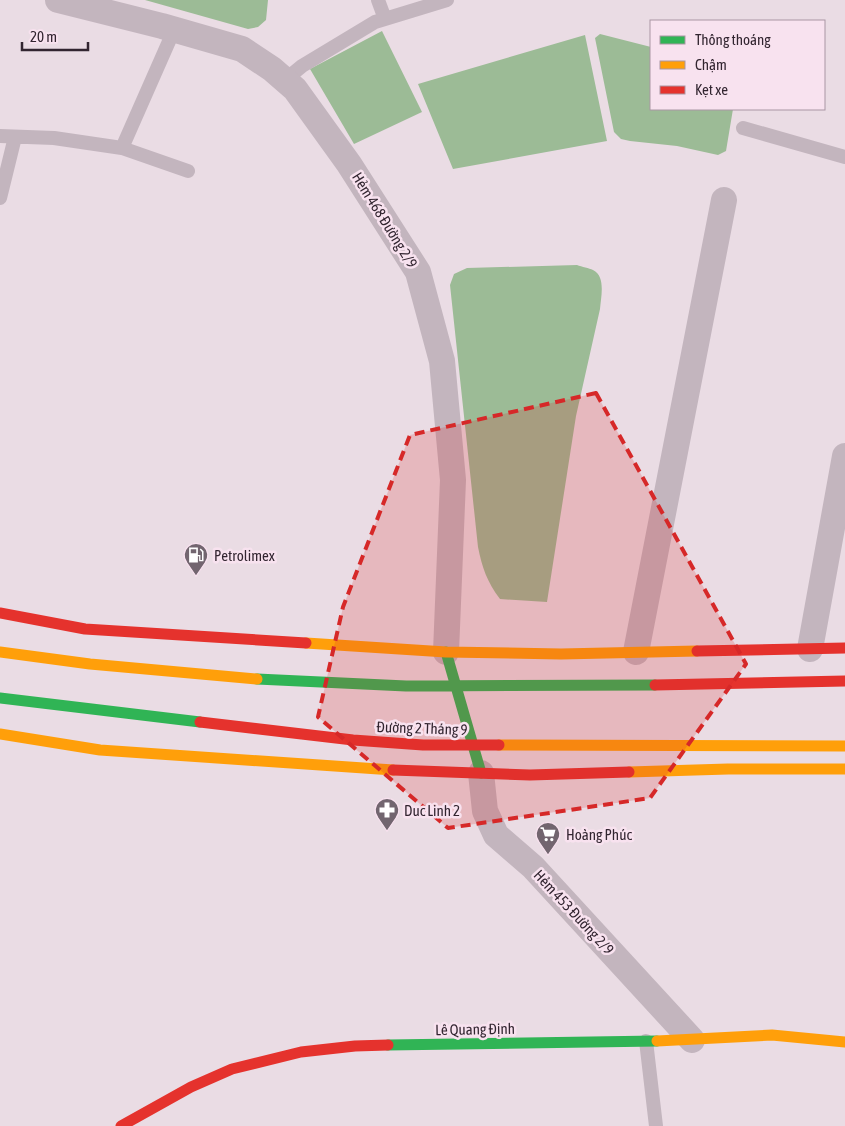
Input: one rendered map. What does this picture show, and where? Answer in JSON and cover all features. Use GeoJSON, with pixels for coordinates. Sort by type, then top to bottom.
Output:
{"type":"FeatureCollection","features":[{"type":"Feature","properties":{"kind":"main road"},"geometry":{"type":"LineString","coordinates":[[0,612],[85,629],[147,638],[446,652],[561,654],[845,648]]}},
{"type":"Feature","properties":{"kind":"main road"},"geometry":{"type":"LineString","coordinates":[[0,652],[31,658],[147,666],[206,677],[330,683],[457,686],[845,681]]}},
{"type":"Feature","properties":{"kind":"main road"},"geometry":{"type":"LineString","coordinates":[[446,652],[481,773]]}},
{"type":"Feature","properties":{"kind":"main road","name":"Đường 2 Tháng 9"},"geometry":{"type":"LineString","coordinates":[[0,698],[353,740],[423,745],[845,746]]}},
{"type":"Feature","properties":{"kind":"main road"},"geometry":{"type":"LineString","coordinates":[[0,734],[100,750],[368,769],[530,775],[728,769],[845,769]]}},
{"type":"Feature","properties":{"kind":"main road","name":"Lê Quang Định"},"geometry":{"type":"LineString","coordinates":[[121,1126],[190,1087],[232,1069],[301,1052],[355,1046],[692,1040],[772,1035],[845,1042]]}},
{"type":"Feature","properties":{"kind":"street","name":"Hẻm 468 Đường 2/9"},"geometry":{"type":"LineString","coordinates":[[58,0],[242,49],[272,69],[295,89],[349,164],[418,272],[442,361],[453,480],[446,652]]}},
{"type":"Feature","properties":{"kind":"street"},"geometry":{"type":"LineString","coordinates":[[636,652],[724,200]]}},
{"type":"Feature","properties":{"kind":"street"},"geometry":{"type":"LineString","coordinates":[[810,649],[845,456]]}},
{"type":"Feature","properties":{"kind":"street","name":"Hẻm 453 Đường 2/9"},"geometry":{"type":"LineString","coordinates":[[481,773],[485,811],[496,835],[533,867],[692,1040]]}},
{"type":"Feature","properties":{"kind":"lane"},"geometry":{"type":"LineString","coordinates":[[378,0],[385,19]]}},
{"type":"Feature","properties":{"kind":"lane"},"geometry":{"type":"LineString","coordinates":[[285,80],[302,66],[375,22],[446,0]]}},
{"type":"Feature","properties":{"kind":"lane"},"geometry":{"type":"LineString","coordinates":[[122,148],[174,30]]}},
{"type":"Feature","properties":{"kind":"lane"},"geometry":{"type":"LineString","coordinates":[[743,128],[845,157]]}},
{"type":"Feature","properties":{"kind":"lane"},"geometry":{"type":"LineString","coordinates":[[0,136],[54,138],[122,148],[188,171]]}},
{"type":"Feature","properties":{"kind":"lane"},"geometry":{"type":"LineString","coordinates":[[0,198],[15,137]]}},
{"type":"Feature","properties":{"kind":"lane"},"geometry":{"type":"LineString","coordinates":[[646,1041],[656,1126]]}},
{"type":"Feature","properties":{"kind":"highlighted area"},"geometry":{"type":"Polygon","coordinates":[[[596,393],[746,664],[650,798],[448,828],[318,717],[343,607],[410,435],[596,393]]]}},
{"type":"Feature","properties":{"kind":"shaded area"},"geometry":{"type":"Polygon","coordinates":[[[145,0],[268,0],[266,20],[258,27],[248,29],[145,0]]]}},
{"type":"Feature","properties":{"kind":"shaded area"},"geometry":{"type":"Polygon","coordinates":[[[382,31],[422,112],[354,144],[310,69],[382,31]]]}},
{"type":"Feature","properties":{"kind":"shaded area"},"geometry":{"type":"Polygon","coordinates":[[[600,34],[650,47],[650,110],[733,110],[726,151],[718,155],[677,146],[621,139],[614,132],[595,38],[600,34]]]}},
{"type":"Feature","properties":{"kind":"shaded area"},"geometry":{"type":"Polygon","coordinates":[[[585,35],[607,141],[453,169],[418,84],[585,35]]]}},
{"type":"Feature","properties":{"kind":"shaded area"},"geometry":{"type":"Polygon","coordinates":[[[577,265],[591,269],[600,277],[602,287],[601,299],[576,416],[547,602],[500,599],[486,574],[478,547],[450,285],[454,274],[467,268],[577,265]]]}},
{"type":"Feature","properties":{"kind":"traffic: fast"},"geometry":{"type":"LineString","coordinates":[[446,652],[481,773]]}},
{"type":"Feature","properties":{"kind":"traffic: fast"},"geometry":{"type":"LineString","coordinates":[[257,679],[406,686],[655,685]]}},
{"type":"Feature","properties":{"kind":"traffic: fast"},"geometry":{"type":"LineString","coordinates":[[0,698],[200,722]]}},
{"type":"Feature","properties":{"kind":"traffic: fast"},"geometry":{"type":"LineString","coordinates":[[388,1045],[657,1041]]}},
{"type":"Feature","properties":{"kind":"traffic: slow"},"geometry":{"type":"LineString","coordinates":[[306,643],[446,652],[561,654],[697,651]]}},
{"type":"Feature","properties":{"kind":"traffic: slow"},"geometry":{"type":"LineString","coordinates":[[0,652],[90,664],[257,679]]}},
{"type":"Feature","properties":{"kind":"traffic: slow"},"geometry":{"type":"LineString","coordinates":[[0,734],[100,750],[393,770]]}},
{"type":"Feature","properties":{"kind":"traffic: slow"},"geometry":{"type":"LineString","coordinates":[[499,745],[845,746]]}},
{"type":"Feature","properties":{"kind":"traffic: slow"},"geometry":{"type":"LineString","coordinates":[[629,772],[728,769],[845,769]]}},
{"type":"Feature","properties":{"kind":"traffic: slow"},"geometry":{"type":"LineString","coordinates":[[657,1041],[772,1035],[845,1042]]}},
{"type":"Feature","properties":{"kind":"traffic: jam"},"geometry":{"type":"LineString","coordinates":[[0,613],[85,629],[306,643]]}},
{"type":"Feature","properties":{"kind":"traffic: jam"},"geometry":{"type":"LineString","coordinates":[[697,651],[845,648]]}},
{"type":"Feature","properties":{"kind":"traffic: jam"},"geometry":{"type":"LineString","coordinates":[[655,685],[845,681]]}},
{"type":"Feature","properties":{"kind":"traffic: jam"},"geometry":{"type":"LineString","coordinates":[[200,722],[353,740],[423,745],[499,745]]}},
{"type":"Feature","properties":{"kind":"traffic: jam"},"geometry":{"type":"LineString","coordinates":[[393,770],[530,775],[629,772]]}},
{"type":"Feature","properties":{"kind":"traffic: jam"},"geometry":{"type":"LineString","coordinates":[[121,1126],[191,1087],[232,1069],[301,1052],[355,1046],[388,1045]]}},
{"type":"Feature","properties":{"kind":"place","name":"Petrolimex"},"geometry":{"type":"Point","coordinates":[196,576]}},
{"type":"Feature","properties":{"kind":"place","name":"Duc Linh 2"},"geometry":{"type":"Point","coordinates":[387,831]}},
{"type":"Feature","properties":{"kind":"place","name":"Hoàng Phúc"},"geometry":{"type":"Point","coordinates":[548,855]}}]}
